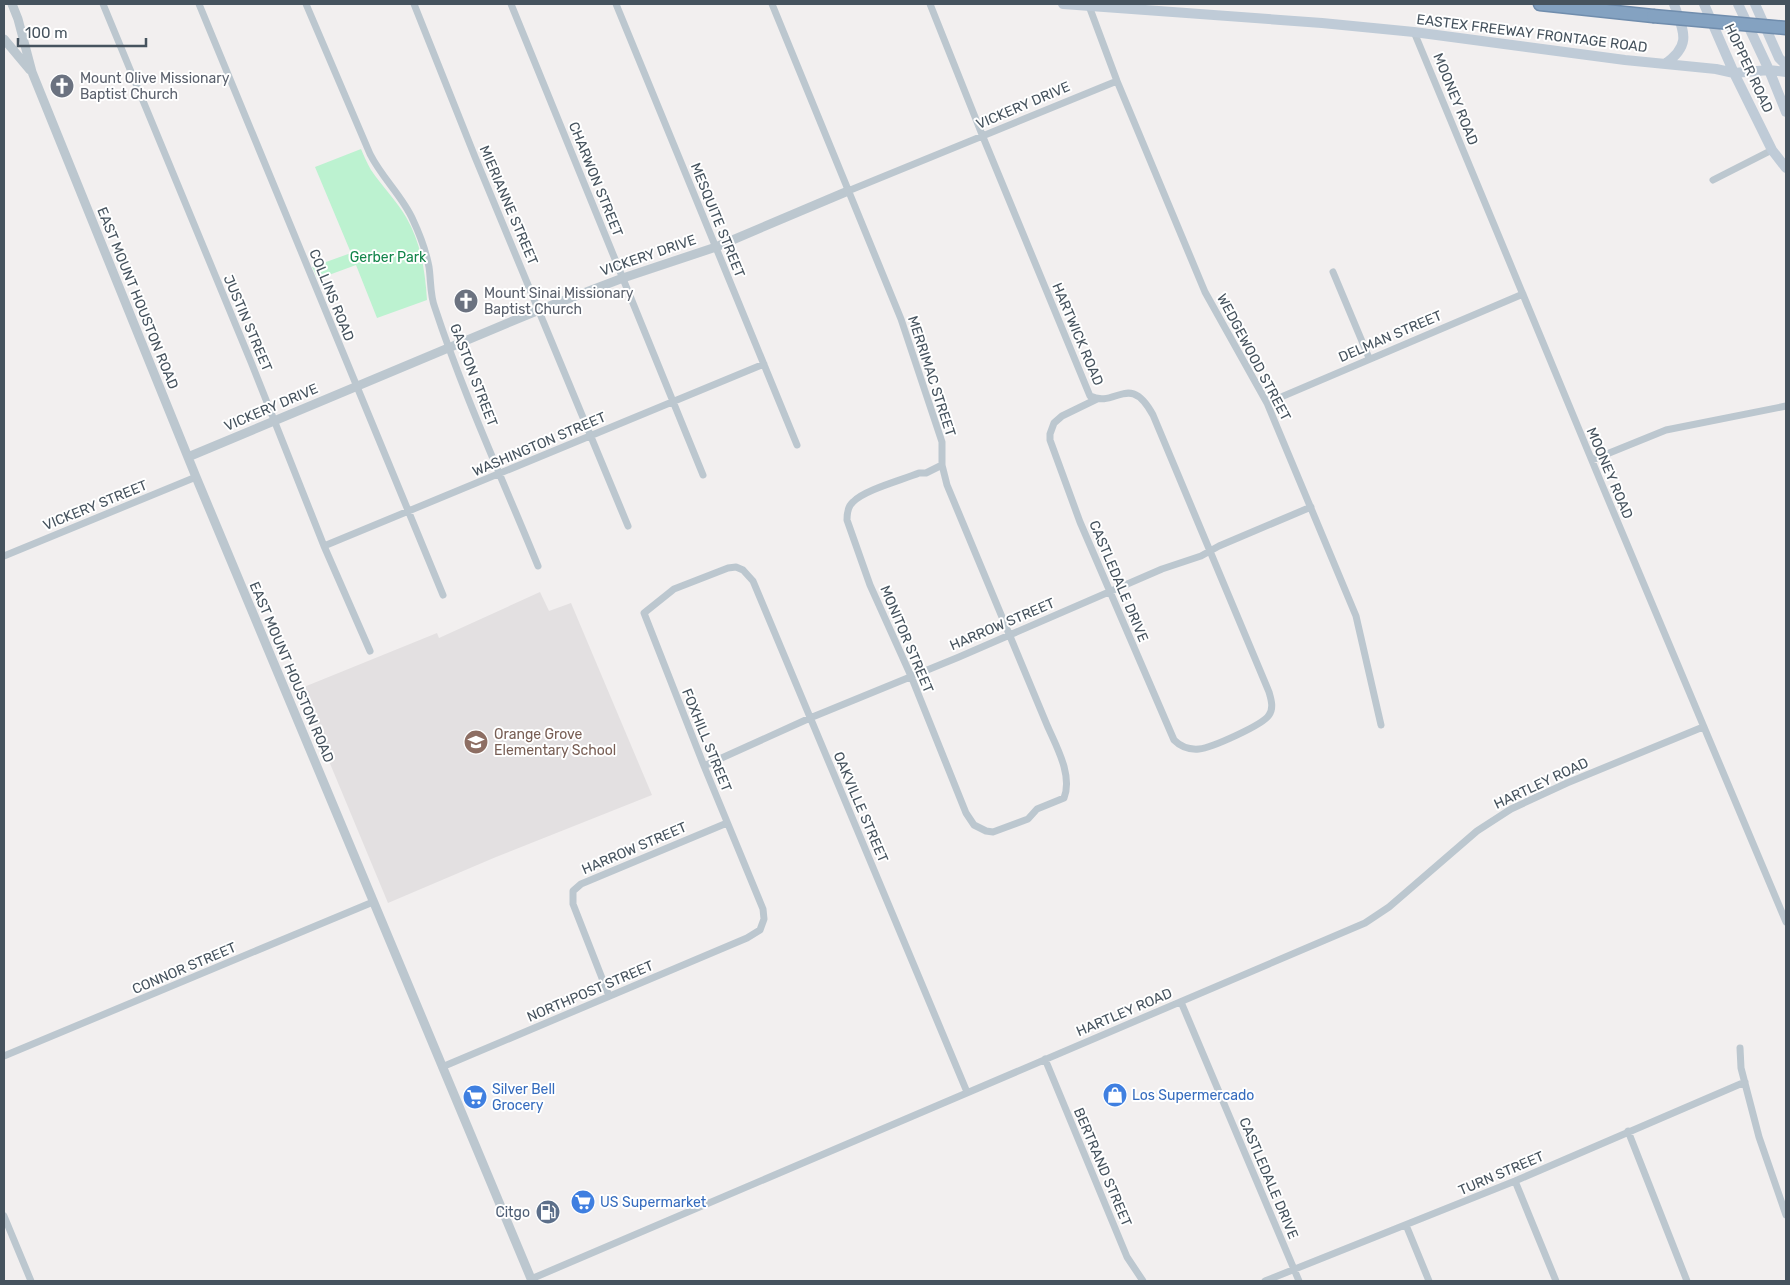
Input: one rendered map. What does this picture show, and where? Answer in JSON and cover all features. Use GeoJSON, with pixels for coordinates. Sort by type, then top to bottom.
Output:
{"type":"FeatureCollection","features":[{"type":"Feature","properties":{"kind":"highway"},"geometry":{"type":"LineString","coordinates":[[1540,4],[1786,28]]}},
{"type":"Feature","properties":{"kind":"main road","name":"EASTEX FREEWAY FRONTAGE ROAD"},"geometry":{"type":"LineString","coordinates":[[1063,4],[1322,23],[1414,32],[1617,59],[1716,69],[1734,73],[1769,70],[1786,72]]}},
{"type":"Feature","properties":{"kind":"main road"},"geometry":{"type":"LineString","coordinates":[[1665,64],[1682,48],[1684,35],[1674,4]]}},
{"type":"Feature","properties":{"kind":"main road","name":"HOPPER ROAD"},"geometry":{"type":"LineString","coordinates":[[1704,4],[1734,73],[1772,150],[1786,168]]}},
{"type":"Feature","properties":{"kind":"main road","name":"HOPPER ROAD"},"geometry":{"type":"LineString","coordinates":[[1738,4],[1769,70],[1786,112]]}},
{"type":"Feature","properties":{"kind":"main road"},"geometry":{"type":"LineString","coordinates":[[1755,4],[1779,58],[1786,65]]}},
{"type":"Feature","properties":{"kind":"street","name":"JUSTIN STREET"},"geometry":{"type":"LineString","coordinates":[[103,4],[324,546],[370,651]]}},
{"type":"Feature","properties":{"kind":"street","name":"COLLINS ROAD"},"geometry":{"type":"LineString","coordinates":[[199,4],[443,596]]}},
{"type":"Feature","properties":{"kind":"street","name":"GASTON STREET"},"geometry":{"type":"LineString","coordinates":[[306,4],[378,171],[402,200],[424,245],[434,306],[538,566]]}},
{"type":"Feature","properties":{"kind":"street","name":"MIERIANNE STREET"},"geometry":{"type":"LineString","coordinates":[[414,4],[628,526]]}},
{"type":"Feature","properties":{"kind":"street","name":"CHARWON STREET"},"geometry":{"type":"LineString","coordinates":[[511,4],[703,475]]}},
{"type":"Feature","properties":{"kind":"street","name":"MESQUITE STREET"},"geometry":{"type":"LineString","coordinates":[[616,4],[798,445]]}},
{"type":"Feature","properties":{"kind":"street","name":"MERRIMAC STREET"},"geometry":{"type":"LineString","coordinates":[[772,4],[901,319],[942,442],[942,465],[958,513],[1063,764],[1068,788],[1064,798],[1037,809],[1028,819],[1023,821]]}},
{"type":"Feature","properties":{"kind":"street","name":"HARTWICK ROAD"},"geometry":{"type":"LineString","coordinates":[[930,4],[1090,396],[1097,400],[1124,392],[1136,394],[1146,402],[1264,678],[1272,703],[1269,715],[1255,727],[1225,740]]}},
{"type":"Feature","properties":{"kind":"street"},"geometry":{"type":"LineString","coordinates":[[4,13],[13,6]]}},
{"type":"Feature","properties":{"kind":"street","name":"EAST MOUNT HOUSTON ROAD"},"geometry":{"type":"LineString","coordinates":[[13,6],[32,72],[196,477],[531,1280]]}},
{"type":"Feature","properties":{"kind":"street","name":"WEDGEWOOD STREET"},"geometry":{"type":"LineString","coordinates":[[1089,6],[1117,81],[1205,292],[1267,402],[1356,616],[1381,726]]}},
{"type":"Feature","properties":{"kind":"street","name":"MOONEY ROAD"},"geometry":{"type":"LineString","coordinates":[[1414,32],[1786,922]]}},
{"type":"Feature","properties":{"kind":"street","name":"EAST MOUNT HOUSTON ROAD"},"geometry":{"type":"LineString","coordinates":[[4,39],[32,72]]}},
{"type":"Feature","properties":{"kind":"street","name":"VICKERY DRIVE"},"geometry":{"type":"LineString","coordinates":[[188,457],[539,310],[623,278],[716,247],[1117,81]]}},
{"type":"Feature","properties":{"kind":"street"},"geometry":{"type":"LineString","coordinates":[[1713,180],[1772,150]]}},
{"type":"Feature","properties":{"kind":"street"},"geometry":{"type":"LineString","coordinates":[[1333,272],[1369,358]]}},
{"type":"Feature","properties":{"kind":"street","name":"DELMAN STREET"},"geometry":{"type":"LineString","coordinates":[[1267,402],[1523,294]]}},
{"type":"Feature","properties":{"kind":"street","name":"WASHINGTON STREET"},"geometry":{"type":"LineString","coordinates":[[324,546],[764,364]]}},
{"type":"Feature","properties":{"kind":"street","name":"CASTLEDALE DRIVE"},"geometry":{"type":"LineString","coordinates":[[1097,400],[1062,416],[1054,423],[1050,434],[1050,440],[1080,522],[1174,740],[1180,747],[1193,750],[1225,740]]}},
{"type":"Feature","properties":{"kind":"street"},"geometry":{"type":"LineString","coordinates":[[1592,460],[1666,430],[1786,406]]}},
{"type":"Feature","properties":{"kind":"street","name":"MONITOR STREET"},"geometry":{"type":"LineString","coordinates":[[942,465],[860,496],[851,503],[847,514],[849,529],[870,585],[911,676],[969,819],[979,829],[993,832],[1023,821]]}},
{"type":"Feature","properties":{"kind":"street","name":"VICKERY STREET"},"geometry":{"type":"LineString","coordinates":[[4,556],[196,477]]}},
{"type":"Feature","properties":{"kind":"street","name":"HARROW STREET"},"geometry":{"type":"LineString","coordinates":[[704,766],[810,718],[1162,569],[1211,551],[1311,507]]}},
{"type":"Feature","properties":{"kind":"street","name":"OAKVILLE STREET"},"geometry":{"type":"LineString","coordinates":[[706,576],[736,567],[748,574],[966,1092]]}},
{"type":"Feature","properties":{"kind":"street","name":"FOXHILL STREET"},"geometry":{"type":"LineString","coordinates":[[706,576],[674,589],[644,613],[704,766],[763,908],[764,919],[760,930],[747,938]]}},
{"type":"Feature","properties":{"kind":"street","name":"HARTLEY ROAD"},"geometry":{"type":"LineString","coordinates":[[531,1280],[966,1092],[1331,939],[1376,916],[1477,831],[1511,808],[1566,783],[1703,727]]}},
{"type":"Feature","properties":{"kind":"street","name":"HARROW STREET"},"geometry":{"type":"LineString","coordinates":[[609,996],[573,904],[572,891],[581,884],[728,823]]}},
{"type":"Feature","properties":{"kind":"street","name":"CONNOR STREET"},"geometry":{"type":"LineString","coordinates":[[4,1056],[374,902]]}},
{"type":"Feature","properties":{"kind":"street","name":"NORTHPOST STREET"},"geometry":{"type":"LineString","coordinates":[[442,1067],[747,938]]}},
{"type":"Feature","properties":{"kind":"street","name":"CASTLEDALE DRIVE"},"geometry":{"type":"LineString","coordinates":[[1181,1002],[1299,1281]]}},
{"type":"Feature","properties":{"kind":"street"},"geometry":{"type":"LineString","coordinates":[[1740,1048],[1741,1068],[1759,1137],[1786,1215]]}},
{"type":"Feature","properties":{"kind":"street","name":"BERTRAND STREET"},"geometry":{"type":"LineString","coordinates":[[1044,1060],[1127,1257],[1143,1281]]}},
{"type":"Feature","properties":{"kind":"street","name":"TURN STREET"},"geometry":{"type":"LineString","coordinates":[[1265,1281],[1515,1181],[1745,1082]]}},
{"type":"Feature","properties":{"kind":"street"},"geometry":{"type":"LineString","coordinates":[[1628,1132],[1687,1281]]}},
{"type":"Feature","properties":{"kind":"street"},"geometry":{"type":"LineString","coordinates":[[1515,1181],[1556,1281]]}},
{"type":"Feature","properties":{"kind":"street"},"geometry":{"type":"LineString","coordinates":[[4,1216],[31,1281]]}},
{"type":"Feature","properties":{"kind":"street"},"geometry":{"type":"LineString","coordinates":[[1406,1226],[1429,1281]]}},
{"type":"Feature","properties":{"kind":"shaded area","name":"Orange Grove Elementary School"},"geometry":{"type":"Polygon","coordinates":[[[540,592],[549,611],[571,603],[652,795],[496,857],[388,903],[299,689],[437,633],[439,638],[540,592]]]}},
{"type":"Feature","properties":{"kind":"green space","name":"Gerber Park"},"geometry":{"type":"Polygon","coordinates":[[[361,149],[371,170],[398,205],[411,227],[421,257],[426,289],[427,300],[377,318],[356,265],[318,279],[312,267],[351,253],[315,167],[361,149]]]}},
{"type":"Feature","properties":{"kind":"place","name":"Mount Olive Missionary Baptist Church"},"geometry":{"type":"Point","coordinates":[62,86]}},
{"type":"Feature","properties":{"kind":"place","name":"Mount Sinai Missionary Baptist Church"},"geometry":{"type":"Point","coordinates":[466,301]}},
{"type":"Feature","properties":{"kind":"place","name":"Orange Grove Elementary School"},"geometry":{"type":"Point","coordinates":[476,742]}},
{"type":"Feature","properties":{"kind":"place","name":"Los Supermercado"},"geometry":{"type":"Point","coordinates":[1115,1095]}},
{"type":"Feature","properties":{"kind":"place","name":"Silver Bell Grocery"},"geometry":{"type":"Point","coordinates":[475,1097]}},
{"type":"Feature","properties":{"kind":"place","name":"US Supermarket"},"geometry":{"type":"Point","coordinates":[583,1202]}},
{"type":"Feature","properties":{"kind":"place","name":"Citgo"},"geometry":{"type":"Point","coordinates":[548,1212]}}]}
